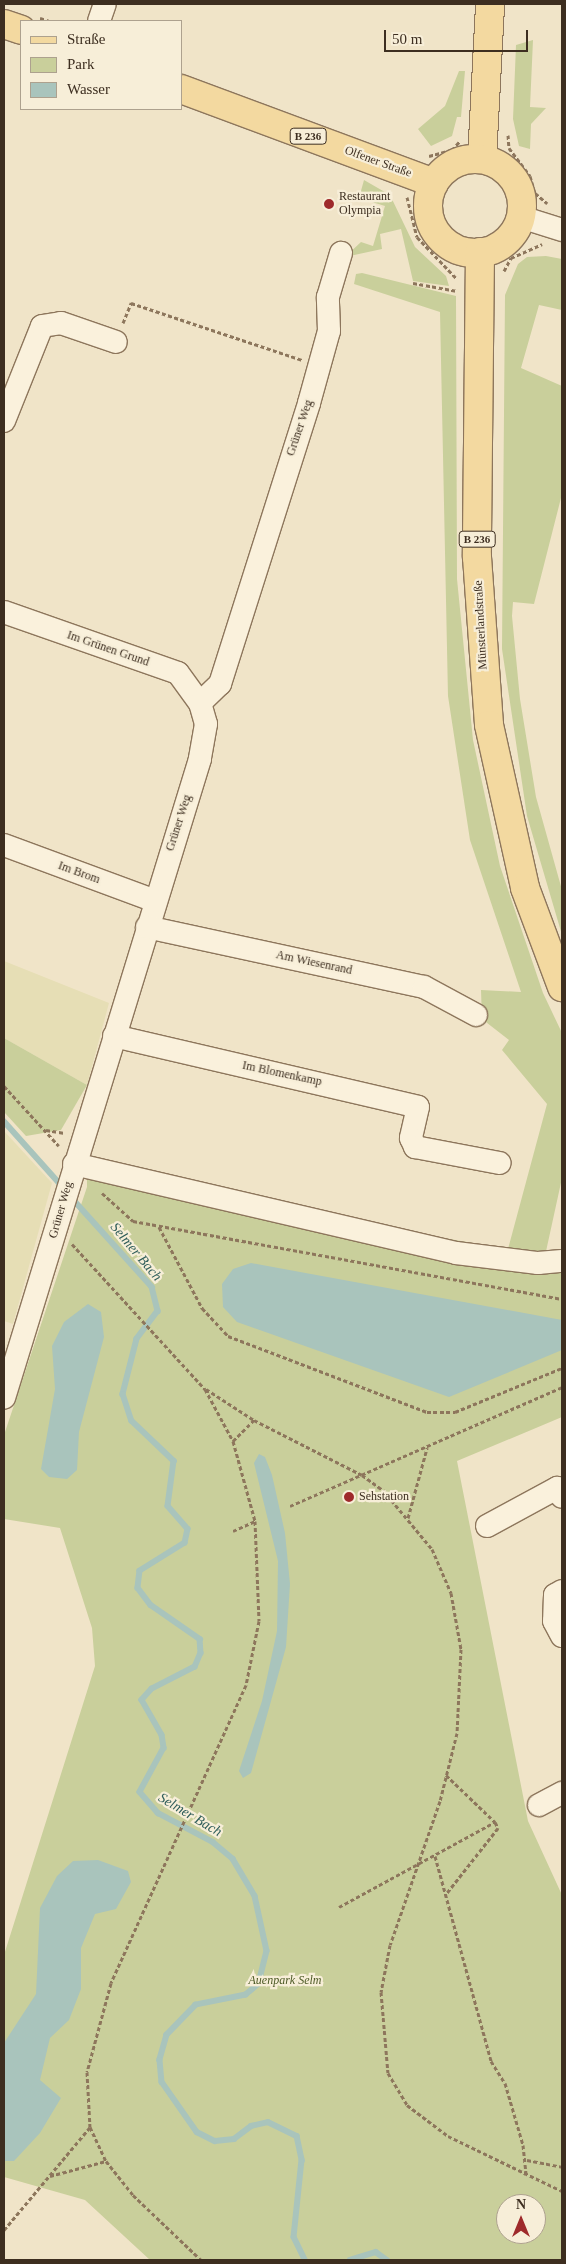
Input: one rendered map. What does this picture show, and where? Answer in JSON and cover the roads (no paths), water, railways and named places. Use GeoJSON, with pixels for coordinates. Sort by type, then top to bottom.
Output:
{"type":"FeatureCollection","features":[{"type":"Feature","properties":{"kind":"main road"},"geometry":{"type":"LineString","coordinates":[[482,159],[490,4]]}},
{"type":"Feature","properties":{"kind":"main road"},"geometry":{"type":"LineString","coordinates":[[4,24],[20,30]]}},
{"type":"Feature","properties":{"kind":"main road","name":"Olfener Straße"},"geometry":{"type":"LineString","coordinates":[[182,89],[423,179]]}},
{"type":"Feature","properties":{"kind":"main road"},"geometry":{"type":"LineString","coordinates":[[482,159],[502,167],[516,183],[521,217],[504,242],[480,252],[458,249],[439,236],[429,216],[423,179],[454,164],[482,159]]}},
{"type":"Feature","properties":{"kind":"main road","name":"Münsterlandstraße"},"geometry":{"type":"LineString","coordinates":[[480,252],[477,556],[486,697],[510,830],[525,888],[562,987]]}},
{"type":"Feature","properties":{"kind":"street"},"geometry":{"type":"LineString","coordinates":[[99,20],[105,4]]}},
{"type":"Feature","properties":{"kind":"street"},"geometry":{"type":"LineString","coordinates":[[521,217],[555,228]]}},
{"type":"Feature","properties":{"kind":"street","name":"Grüner Weg"},"geometry":{"type":"LineString","coordinates":[[4,1398],[13,1331],[58,1219],[204,742],[200,703],[220,684],[319,366],[329,331],[328,297],[341,253]]}},
{"type":"Feature","properties":{"kind":"street"},"geometry":{"type":"LineString","coordinates":[[4,421],[42,326],[61,323],[116,342]]}},
{"type":"Feature","properties":{"kind":"street","name":"Im Grünen Grund"},"geometry":{"type":"LineString","coordinates":[[4,612],[178,674],[200,703]]}},
{"type":"Feature","properties":{"kind":"street","name":"Im Brom"},"geometry":{"type":"LineString","coordinates":[[4,845],[154,901]]}},
{"type":"Feature","properties":{"kind":"street","name":"Am Wiesenrand"},"geometry":{"type":"LineString","coordinates":[[147,928],[424,987],[476,1015]]}},
{"type":"Feature","properties":{"kind":"street","name":"Im Blomenkamp"},"geometry":{"type":"LineString","coordinates":[[114,1036],[418,1107],[411,1138],[415,1147],[500,1163]]}},
{"type":"Feature","properties":{"kind":"street"},"geometry":{"type":"LineString","coordinates":[[73,1168],[456,1253],[538,1263],[562,1261]]}},
{"type":"Feature","properties":{"kind":"street"},"geometry":{"type":"LineString","coordinates":[[487,1526],[557,1488],[562,1497]]}},
{"type":"Feature","properties":{"kind":"street"},"geometry":{"type":"LineString","coordinates":[[562,1591],[555,1595],[554,1621],[562,1636]]}},
{"type":"Feature","properties":{"kind":"street"},"geometry":{"type":"LineString","coordinates":[[539,1805],[562,1792]]}},
{"type":"Feature","properties":{"kind":"water"},"geometry":{"type":"Polygon","coordinates":[[[251,1263],[562,1320],[562,1350],[449,1397],[237,1322],[223,1307],[222,1284],[233,1269],[251,1263]]]}},
{"type":"Feature","properties":{"kind":"water"},"geometry":{"type":"Polygon","coordinates":[[[88,1304],[101,1312],[104,1337],[79,1432],[77,1470],[67,1479],[49,1477],[41,1469],[55,1389],[52,1346],[64,1322],[88,1304]]]}},
{"type":"Feature","properties":{"kind":"water"},"geometry":{"type":"Polygon","coordinates":[[[259,1454],[265,1457],[272,1475],[285,1533],[290,1584],[286,1647],[251,1773],[243,1778],[239,1771],[262,1701],[277,1631],[278,1561],[254,1463],[259,1454]]]}},
{"type":"Feature","properties":{"kind":"water"},"geometry":{"type":"Polygon","coordinates":[[[98,1860],[128,1871],[131,1882],[116,1909],[95,1914],[81,1948],[81,1989],[69,2020],[50,2038],[40,2080],[61,2098],[40,2133],[14,2161],[4,2161],[4,2043],[36,1994],[40,1908],[57,1876],[73,1861],[98,1860]]]}},
{"type":"Feature","properties":{"kind":"waterway","name":"Selmer Bach"},"geometry":{"type":"LineString","coordinates":[[4,1121],[63,1187]]}},
{"type":"Feature","properties":{"kind":"waterway","name":"Selmer Bach"},"geometry":{"type":"LineString","coordinates":[[72,1198],[152,1287],[158,1311],[137,1339],[123,1394],[132,1421],[174,1461],[168,1506],[188,1529],[185,1543],[140,1571],[138,1588],[151,1605],[200,1639],[201,1653],[195,1667],[152,1689],[142,1700],[162,1735],[164,1748],[140,1792],[158,1813],[213,1842],[233,1859],[255,1896],[267,1951],[259,1984],[246,1995],[196,2005],[167,2035],[160,2060],[162,2082],[197,2132],[215,2141],[234,2139],[251,2126],[268,2122],[297,2136],[302,2160],[294,2237],[305,2260]]}},
{"type":"Feature","properties":{"kind":"waterway","name":"Selmer Bach"},"geometry":{"type":"LineString","coordinates":[[350,2260],[376,2252],[387,2260]]}},
{"type":"Feature","properties":{"kind":"place","name":"Restaurant Olympia"},"geometry":{"type":"Point","coordinates":[329,204]}},
{"type":"Feature","properties":{"kind":"place","name":"Sehstation"},"geometry":{"type":"Point","coordinates":[349,1497]}},
{"type":"Feature","properties":{"kind":"park label","name":"Auenpark Selm"},"geometry":{"type":"Point","coordinates":[285,1981]}}]}
